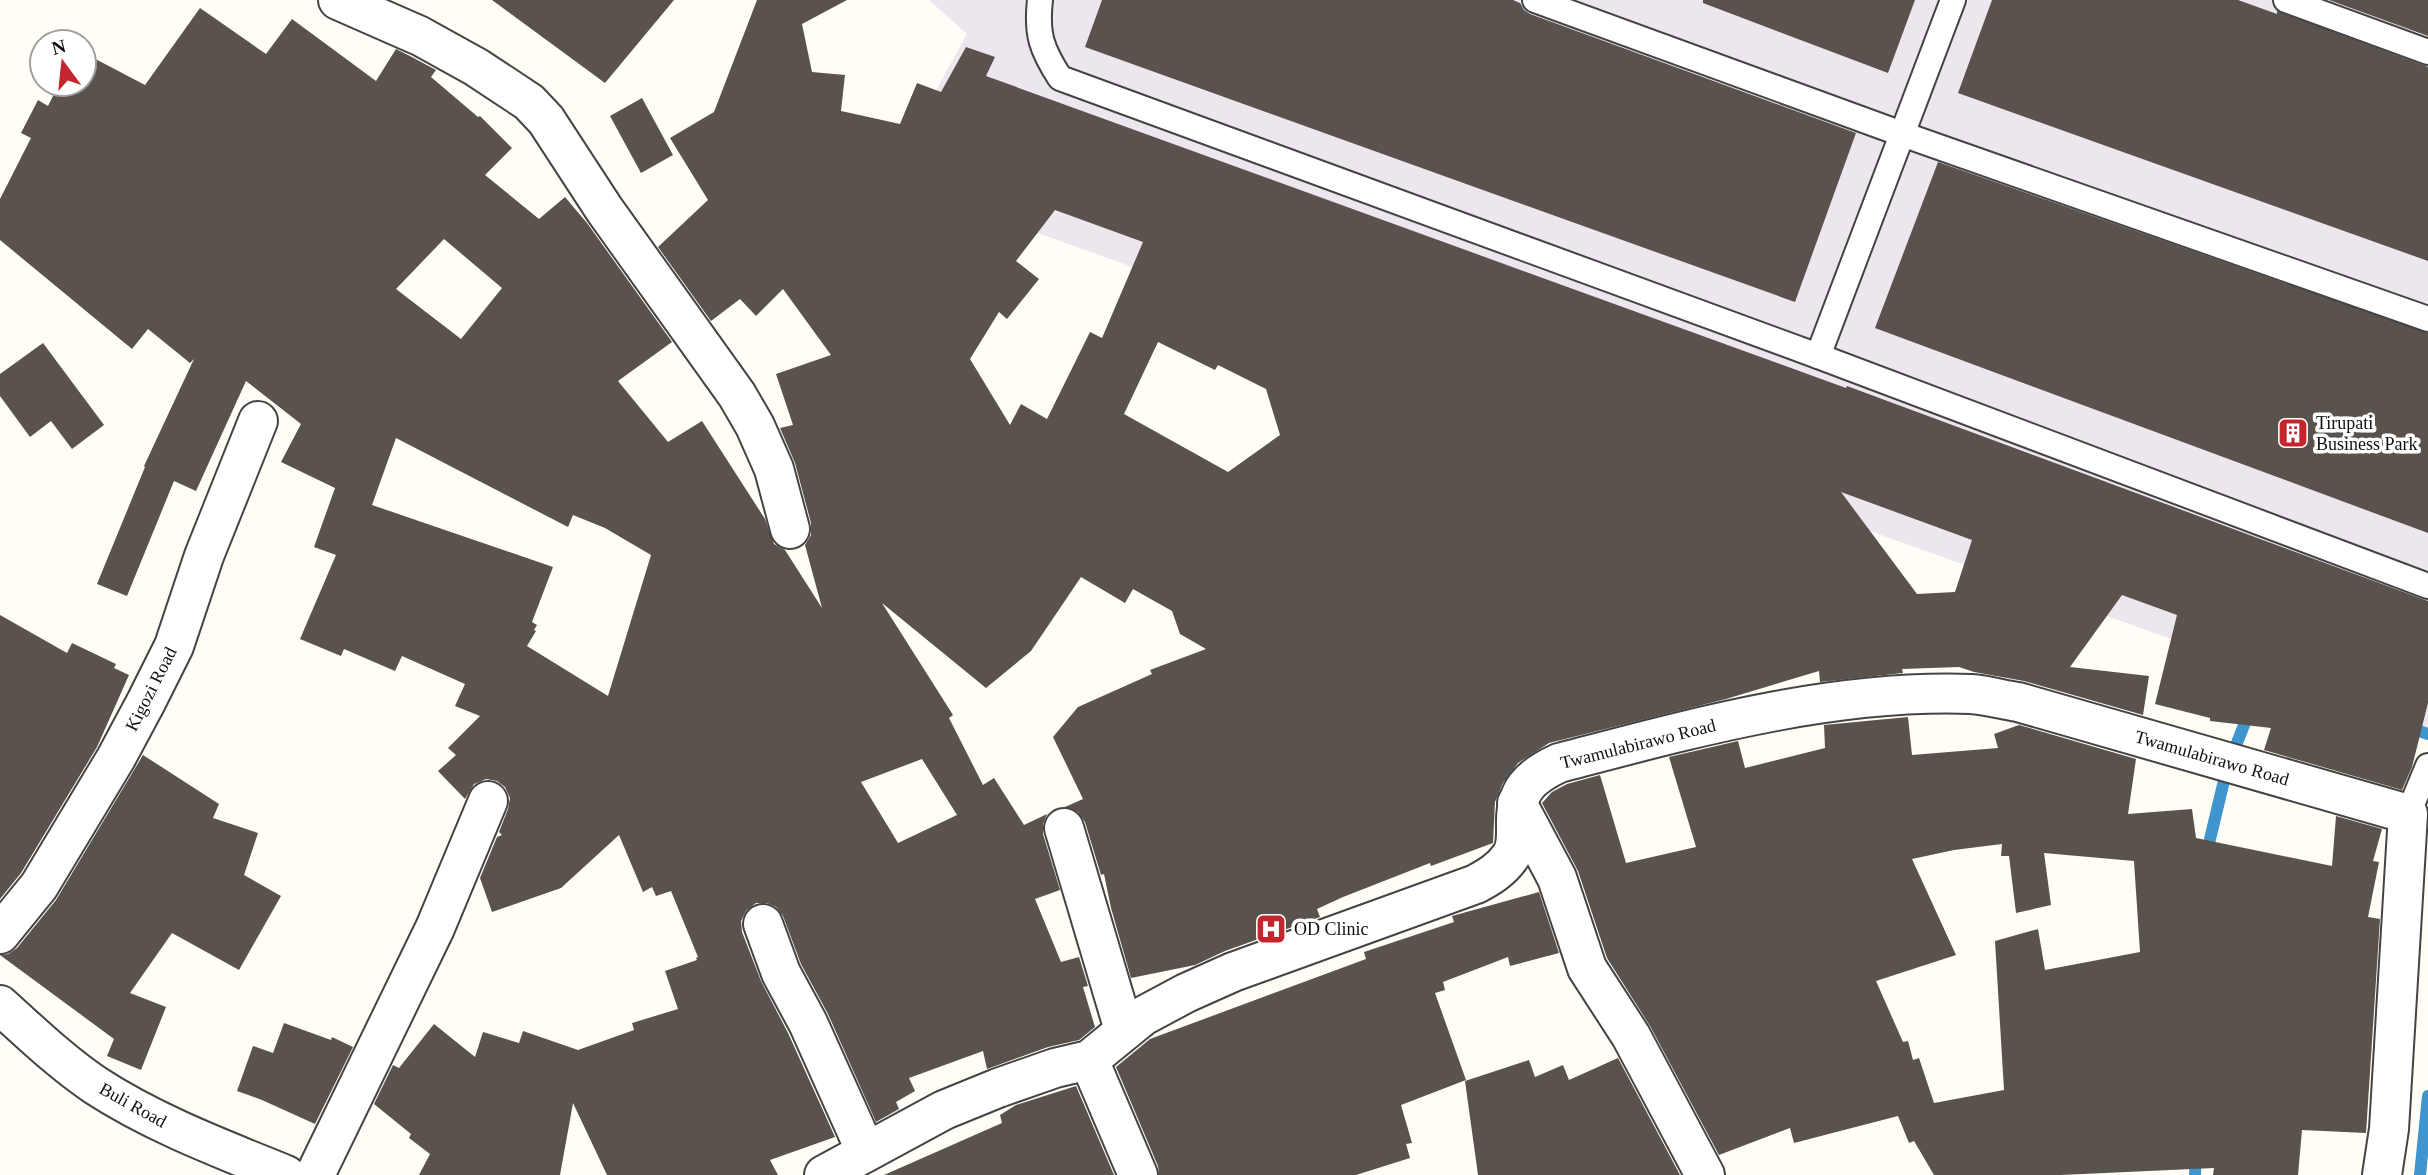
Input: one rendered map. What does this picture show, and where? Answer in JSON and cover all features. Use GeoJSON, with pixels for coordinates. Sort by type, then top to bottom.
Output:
{"type":"FeatureCollection","features":[{"type":"Feature","properties":{"kind":"street"},"geometry":{"type":"LineString","coordinates":[[338,0],[420,36],[476,67],[529,102],[546,120],[604,209],[737,395],[774,468],[790,529]]}},
{"type":"Feature","properties":{"kind":"street","name":"Kigozi Road"},"geometry":{"type":"LineString","coordinates":[[0,933],[39,886],[116,758],[169,657],[204,556],[258,421]]}},
{"type":"Feature","properties":{"kind":"street","name":"Twamulabirawo Road"},"geometry":{"type":"LineString","coordinates":[[1517,803],[1536,774],[1559,763],[1711,725],[1820,704],[1889,695],[1974,694],[2018,702],[2408,814]]}},
{"type":"Feature","properties":{"kind":"street"},"geometry":{"type":"LineString","coordinates":[[315,1175],[435,928],[488,801]]}},
{"type":"Feature","properties":{"kind":"street"},"geometry":{"type":"LineString","coordinates":[[824,1175],[944,1110],[998,1087],[1089,1060],[1124,1030],[1162,1005],[1233,972],[1476,884],[1495,874],[1512,856],[1516,840],[1517,803]]}},
{"type":"Feature","properties":{"kind":"street"},"geometry":{"type":"LineString","coordinates":[[1517,803],[1557,878],[1587,968],[1631,1036],[1705,1175]]}},
{"type":"Feature","properties":{"kind":"street"},"geometry":{"type":"LineString","coordinates":[[2382,1175],[2389,1129],[2408,814]]}},
{"type":"Feature","properties":{"kind":"street"},"geometry":{"type":"LineString","coordinates":[[1064,828],[1124,1030]]}},
{"type":"Feature","properties":{"kind":"street"},"geometry":{"type":"LineString","coordinates":[[763,924],[781,973],[808,1023],[866,1152]]}},
{"type":"Feature","properties":{"kind":"street","name":"Buli Road"},"geometry":{"type":"LineString","coordinates":[[0,1005],[57,1057],[96,1086],[186,1133],[286,1175]]}},
{"type":"Feature","properties":{"kind":"street"},"geometry":{"type":"LineString","coordinates":[[1089,1060],[1138,1175]]}},
{"type":"Feature","properties":{"kind":"lane"},"geometry":{"type":"LineString","coordinates":[[1040,0],[1042,50],[1060,78],[1818,356],[2428,586]]}},
{"type":"Feature","properties":{"kind":"lane"},"geometry":{"type":"LineString","coordinates":[[1535,0],[1902,134],[2428,319]]}},
{"type":"Feature","properties":{"kind":"lane"},"geometry":{"type":"LineString","coordinates":[[1818,356],[1953,0]]}},
{"type":"Feature","properties":{"kind":"lane"},"geometry":{"type":"LineString","coordinates":[[2286,0],[2428,51]]}},
{"type":"Feature","properties":{"kind":"lane"},"geometry":{"type":"LineString","coordinates":[[2408,814],[2428,766]]}},
{"type":"Feature","properties":{"kind":"shaded area"},"geometry":{"type":"Polygon","coordinates":[[[929,0],[2428,0],[2428,731],[887,179],[967,34],[929,0]]]}},
{"type":"Feature","properties":{"kind":"building"},"geometry":{"type":"Polygon","coordinates":[[[492,0],[674,0],[605,83],[492,0]]]}},
{"type":"Feature","properties":{"kind":"building"},"geometry":{"type":"Polygon","coordinates":[[[757,0],[847,0],[802,24],[812,72],[845,75],[841,111],[900,124],[917,83],[941,92],[966,47],[995,57],[986,76],[1846,388],[1847,386],[2428,601],[2428,703],[2412,767],[2402,790],[2264,750],[2271,728],[2210,721],[2210,718],[2155,704],[2177,615],[2122,595],[2070,667],[2149,676],[2143,715],[2024,681],[1959,667],[1902,669],[1903,673],[1820,682],[1819,671],[1726,699],[1549,743],[1518,763],[1503,783],[1495,802],[1493,843],[1431,866],[1430,863],[1343,897],[1317,909],[1320,917],[1225,951],[1195,965],[1131,978],[1104,874],[1101,875],[1085,822],[1078,812],[1065,807],[1083,799],[1053,737],[1078,707],[1152,674],[1150,670],[1206,649],[1180,634],[1172,611],[1133,589],[1125,603],[1081,577],[1031,651],[986,688],[882,603],[953,715],[949,718],[983,785],[994,778],[1024,825],[1047,814],[1043,834],[1060,890],[1035,899],[1061,962],[1079,957],[1088,986],[1083,987],[1095,1027],[1079,1040],[1048,1047],[987,1069],[983,1051],[909,1078],[915,1091],[896,1102],[899,1109],[876,1122],[828,1014],[801,964],[783,916],[776,907],[767,903],[756,903],[746,911],[741,921],[742,932],[761,981],[788,1033],[835,1137],[770,1160],[778,1175],[607,1175],[573,1103],[560,1175],[419,1175],[430,1154],[409,1138],[411,1134],[374,1104],[393,1065],[399,1068],[434,1024],[475,1057],[483,1032],[519,1043],[523,1031],[578,1050],[634,1030],[632,1023],[678,1009],[665,971],[697,960],[698,957],[671,891],[656,896],[652,887],[643,892],[619,835],[561,888],[492,912],[480,878],[497,837],[502,835],[499,832],[510,798],[505,787],[497,781],[486,779],[474,784],[465,799],[438,771],[456,755],[448,748],[480,716],[455,706],[465,684],[402,656],[395,671],[344,649],[341,656],[300,639],[336,555],[314,547],[335,488],[281,462],[301,424],[246,381],[196,491],[174,481],[127,596],[97,584],[144,466],[194,359],[190,363],[148,329],[132,349],[0,240],[0,199],[31,138],[21,133],[38,100],[48,106],[52,98],[98,98],[98,60],[145,85],[200,8],[266,54],[292,19],[376,81],[396,49],[436,70],[431,77],[480,116],[512,148],[485,175],[539,219],[565,197],[587,223],[672,342],[618,381],[668,442],[702,421],[765,519],[774,544],[785,550],[822,608],[805,545],[811,535],[811,523],[795,463],[780,428],[793,425],[776,374],[831,355],[783,289],[756,316],[740,299],[711,321],[658,247],[708,200],[670,138],[714,112],[757,0]],[[1055,210],[1016,261],[1039,279],[1007,319],[999,312],[970,359],[1010,425],[1021,404],[1047,419],[1090,332],[1102,338],[1143,242],[1055,210]],[[444,239],[396,289],[461,339],[502,288],[444,239]],[[1158,342],[1124,414],[1228,472],[1280,435],[1266,389],[1218,365],[1215,370],[1158,342]],[[396,438],[372,505],[553,567],[532,622],[537,625],[534,630],[536,631],[527,646],[608,696],[651,555],[605,528],[573,515],[568,527],[396,438]],[[1841,492],[1917,594],[1955,592],[1972,540],[1841,492]],[[922,759],[861,782],[898,843],[957,815],[922,759]]]}},
{"type":"Feature","properties":{"kind":"building"},"geometry":{"type":"Polygon","coordinates":[[[1102,0],[1513,0],[1520,3],[1530,14],[1856,133],[1795,302],[1085,47],[1102,0]]]}},
{"type":"Feature","properties":{"kind":"building"},"geometry":{"type":"Polygon","coordinates":[[[1703,0],[1915,0],[1888,73],[1703,3],[1703,0]]]}},
{"type":"Feature","properties":{"kind":"building"},"geometry":{"type":"Polygon","coordinates":[[[1992,0],[2238,0],[2277,14],[2277,11],[2428,67],[2428,261],[1958,93],[1992,0]]]}},
{"type":"Feature","properties":{"kind":"building"},"geometry":{"type":"Polygon","coordinates":[[[2329,0],[2428,0],[2428,36],[2329,0]]]}},
{"type":"Feature","properties":{"kind":"building"},"geometry":{"type":"Polygon","coordinates":[[[642,98],[673,155],[641,173],[610,116],[642,98]]]}},
{"type":"Feature","properties":{"kind":"building","name":"Tirupati Business Park"},"geometry":{"type":"Polygon","coordinates":[[[1938,162],[2428,333],[2428,533],[1875,328],[1938,162]]]}},
{"type":"Feature","properties":{"kind":"building"},"geometry":{"type":"Polygon","coordinates":[[[43,343],[104,425],[72,449],[51,421],[30,437],[0,396],[0,374],[43,343]]]}},
{"type":"Feature","properties":{"kind":"building"},"geometry":{"type":"Polygon","coordinates":[[[0,615],[67,653],[72,643],[116,664],[114,668],[129,675],[97,747],[21,873],[0,899],[0,615]]]}},
{"type":"Feature","properties":{"kind":"building"},"geometry":{"type":"Polygon","coordinates":[[[1908,717],[1912,755],[1998,748],[1994,734],[2019,725],[2136,759],[2128,814],[2192,809],[2196,838],[2332,866],[2336,816],[2382,829],[2373,861],[2379,862],[2368,917],[2380,919],[2366,1133],[2302,1130],[2298,1175],[2213,1175],[2214,1168],[2061,1175],[1934,1175],[1914,1141],[1909,1143],[1898,1116],[1794,1143],[1790,1128],[1719,1155],[1650,1026],[1607,958],[1578,871],[1542,803],[1552,792],[1567,784],[1600,775],[1626,863],[1696,847],[1669,757],[1738,741],[1745,768],[1825,748],[1824,725],[1908,717]],[[2002,844],[1912,859],[1956,955],[1876,981],[1903,1042],[1908,1041],[1913,1060],[1919,1058],[1934,1103],[2004,1090],[1995,941],[2038,929],[2045,970],[2140,952],[2134,861],[2044,853],[2051,905],[2016,913],[2009,856],[2001,856],[2002,844]]]}},
{"type":"Feature","properties":{"kind":"building"},"geometry":{"type":"Polygon","coordinates":[[[143,755],[219,804],[213,818],[258,833],[244,875],[281,896],[239,970],[172,933],[130,993],[166,1007],[141,1070],[107,1056],[114,1039],[0,955],[8,954],[17,948],[56,900],[143,755]]]}},
{"type":"Feature","properties":{"kind":"building"},"geometry":{"type":"Polygon","coordinates":[[[1539,892],[1559,953],[1510,966],[1508,957],[1443,982],[1445,990],[1435,993],[1466,1080],[1401,1105],[1412,1143],[1406,1144],[1410,1158],[1356,1175],[1159,1175],[1158,1166],[1116,1067],[1150,1039],[1366,959],[1364,952],[1454,922],[1452,916],[1539,892]]]}},
{"type":"Feature","properties":{"kind":"building"},"geometry":{"type":"Polygon","coordinates":[[[284,1023],[331,1040],[332,1037],[353,1047],[315,1124],[237,1091],[253,1046],[273,1053],[284,1023]]]}},
{"type":"Feature","properties":{"kind":"building"},"geometry":{"type":"Polygon","coordinates":[[[1618,1058],[1680,1175],[1478,1175],[1465,1081],[1529,1060],[1535,1077],[1563,1065],[1569,1080],[1618,1058]]]}},
{"type":"Feature","properties":{"kind":"building"},"geometry":{"type":"Polygon","coordinates":[[[1076,1086],[1114,1175],[884,1175],[1002,1123],[1000,1115],[1016,1105],[1076,1086]]]}},
{"type":"Feature","properties":{"kind":"waterway"},"geometry":{"type":"LineString","coordinates":[[2206,856],[2227,768],[2250,710]]}},
{"type":"Feature","properties":{"kind":"waterway"},"geometry":{"type":"LineString","coordinates":[[2405,726],[2428,734]]}},
{"type":"Feature","properties":{"kind":"waterway"},"geometry":{"type":"LineString","coordinates":[[2420,1175],[2428,1096]]}},
{"type":"Feature","properties":{"kind":"waterway"},"geometry":{"type":"LineString","coordinates":[[2195,1175],[2196,1152]]}},
{"type":"Feature","properties":{"kind":"place","name":"Tirupati Business Park"},"geometry":{"type":"Point","coordinates":[2293,433]}},
{"type":"Feature","properties":{"kind":"place","name":"OD Clinic"},"geometry":{"type":"Point","coordinates":[1271,929]}}]}
